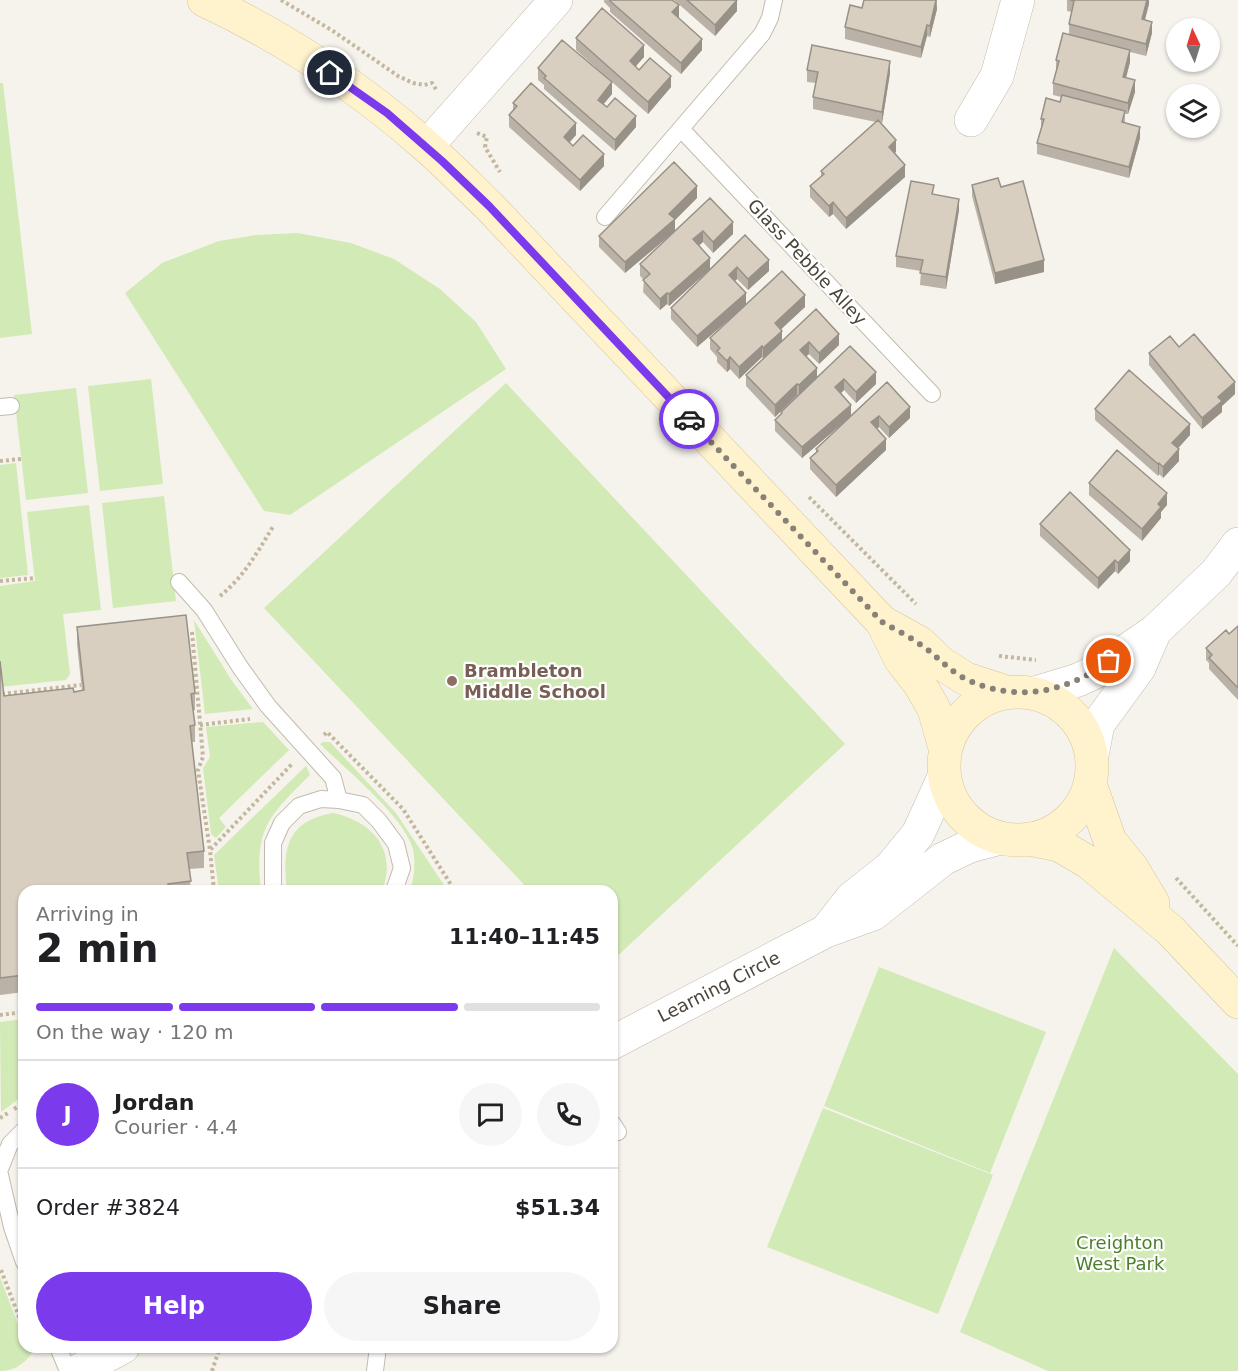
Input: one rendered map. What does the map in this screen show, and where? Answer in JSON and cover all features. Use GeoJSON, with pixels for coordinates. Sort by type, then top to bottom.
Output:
{"type":"FeatureCollection","features":[{"type":"Feature","properties":{"kind":"street"},"geometry":{"type":"LineString","coordinates":[[204,0],[236,15],[312,60],[387,113],[427,146],[489,206],[882,622],[901,660],[919,683],[934,709],[950,798],[962,816],[980,830],[1014,839],[1059,846],[1088,862],[1170,930],[1238,1002]]}},
{"type":"Feature","properties":{"kind":"street"},"geometry":{"type":"LineString","coordinates":[[427,146],[556,0]]}},
{"type":"Feature","properties":{"kind":"street"},"geometry":{"type":"LineString","coordinates":[[971,120],[997,76],[1018,0]]}},
{"type":"Feature","properties":{"kind":"street"},"geometry":{"type":"LineString","coordinates":[[944,763],[953,728],[967,711],[985,699],[1078,681],[1095,672],[1155,632],[1216,573],[1238,544]]}},
{"type":"Feature","properties":{"kind":"street"},"geometry":{"type":"LineString","coordinates":[[882,622],[920,643],[941,663],[966,679],[1056,702],[1073,715],[1085,734],[1091,769],[1110,841],[1132,868],[1170,930]]}},
{"type":"Feature","properties":{"kind":"street"},"geometry":{"type":"LineString","coordinates":[[1014,839],[1050,833],[1068,821],[1082,804],[1091,769],[1098,724],[1139,668],[1155,632]]}},
{"type":"Feature","properties":{"kind":"street","name":"Learning Circle"},"geometry":{"type":"LineString","coordinates":[[826,931],[852,898],[890,868],[918,834],[944,763]]}},
{"type":"Feature","properties":{"kind":"street","name":"Learning Circle"},"geometry":{"type":"LineString","coordinates":[[618,1040],[826,931],[873,914],[943,859],[970,846],[1014,839]]}},
{"type":"Feature","properties":{"kind":"street"},"geometry":{"type":"LineString","coordinates":[[78,1371],[112,1353]]}},
{"type":"Feature","properties":{"kind":"lane"},"geometry":{"type":"LineString","coordinates":[[605,217],[762,34],[770,18],[774,0]]}},
{"type":"Feature","properties":{"kind":"lane","name":"Glass Pebble Alley"},"geometry":{"type":"LineString","coordinates":[[681,129],[932,394]]}},
{"type":"Feature","properties":{"kind":"lane"},"geometry":{"type":"LineString","coordinates":[[179,582],[204,610],[240,667],[278,716],[333,778],[339,800]]}},
{"type":"Feature","properties":{"kind":"lane"},"geometry":{"type":"LineString","coordinates":[[273,885],[273,843],[282,824],[299,806],[321,799],[339,800],[363,806],[379,821],[396,844],[402,868],[396,885]]}},
{"type":"Feature","properties":{"kind":"lane"},"geometry":{"type":"LineString","coordinates":[[0,1168],[10,1144],[18,1136]]}},
{"type":"Feature","properties":{"kind":"lane"},"geometry":{"type":"LineString","coordinates":[[0,1175],[18,1244]]}},
{"type":"Feature","properties":{"kind":"lane"},"geometry":{"type":"LineString","coordinates":[[60,1353],[68,1371]]}},
{"type":"Feature","properties":{"kind":"lane"},"geometry":{"type":"LineString","coordinates":[[375,1371],[377,1353]]}},
{"type":"Feature","properties":{"kind":"path"},"geometry":{"type":"LineString","coordinates":[[281,0],[333,31],[398,76],[413,83],[424,85],[432,83],[456,113],[476,133],[487,137],[485,147],[503,176]]}},
{"type":"Feature","properties":{"kind":"path"},"geometry":{"type":"LineString","coordinates":[[0,461],[21,459]]}},
{"type":"Feature","properties":{"kind":"path"},"geometry":{"type":"LineString","coordinates":[[802,490],[916,604]]}},
{"type":"Feature","properties":{"kind":"path"},"geometry":{"type":"LineString","coordinates":[[210,850],[198,770],[203,757],[190,617],[204,610],[232,586],[253,560],[274,525]]}},
{"type":"Feature","properties":{"kind":"path"},"geometry":{"type":"LineString","coordinates":[[0,581],[35,578]]}},
{"type":"Feature","properties":{"kind":"path"},"geometry":{"type":"LineString","coordinates":[[997,656],[1045,660]]}},
{"type":"Feature","properties":{"kind":"path"},"geometry":{"type":"LineString","coordinates":[[2,694],[81,685]]}},
{"type":"Feature","properties":{"kind":"path"},"geometry":{"type":"LineString","coordinates":[[200,724],[278,716]]}},
{"type":"Feature","properties":{"kind":"path"},"geometry":{"type":"LineString","coordinates":[[1170,871],[1238,946]]}},
{"type":"Feature","properties":{"kind":"path"},"geometry":{"type":"LineString","coordinates":[[0,1015],[18,1013]]}},
{"type":"Feature","properties":{"kind":"path"},"geometry":{"type":"LineString","coordinates":[[0,1266],[18,1314]]}},
{"type":"Feature","properties":{"kind":"path"},"geometry":{"type":"LineString","coordinates":[[212,1371],[218,1353]]}},
{"type":"Feature","properties":{"kind":"green space"},"geometry":{"type":"Polygon","coordinates":[[[0,83],[3,83],[32,334],[0,338],[0,83]]]}},
{"type":"Feature","properties":{"kind":"green space"},"geometry":{"type":"Polygon","coordinates":[[[298,233],[351,243],[394,259],[440,289],[476,322],[506,369],[290,515],[264,511],[125,293],[162,263],[219,241],[256,235],[298,233]]]}},
{"type":"Feature","properties":{"kind":"green space"},"geometry":{"type":"Polygon","coordinates":[[[151,379],[163,484],[100,491],[88,386],[151,379]]]}},
{"type":"Feature","properties":{"kind":"green space"},"geometry":{"type":"Polygon","coordinates":[[[506,383],[845,744],[618,955],[618,885],[524,885],[264,608],[506,383]]]}},
{"type":"Feature","properties":{"kind":"green space"},"geometry":{"type":"Polygon","coordinates":[[[76,388],[88,493],[26,500],[14,395],[76,388]]]}},
{"type":"Feature","properties":{"kind":"green space"},"geometry":{"type":"Polygon","coordinates":[[[16,463],[28,575],[0,578],[0,465],[16,463]]]}},
{"type":"Feature","properties":{"kind":"green space"},"geometry":{"type":"Polygon","coordinates":[[[164,496],[176,601],[113,608],[102,503],[164,496]]]}},
{"type":"Feature","properties":{"kind":"green space"},"geometry":{"type":"Polygon","coordinates":[[[89,505],[101,610],[63,614],[70,674],[66,680],[0,687],[0,586],[35,581],[27,512],[89,505]]]}},
{"type":"Feature","properties":{"kind":"green space"},"geometry":{"type":"Polygon","coordinates":[[[194,620],[232,681],[253,709],[205,714],[194,620]]]}},
{"type":"Feature","properties":{"kind":"green space"},"geometry":{"type":"Polygon","coordinates":[[[263,722],[289,750],[219,818],[226,827],[216,838],[211,834],[203,768],[210,757],[206,727],[263,722]]]}},
{"type":"Feature","properties":{"kind":"green space"},"geometry":{"type":"Polygon","coordinates":[[[330,742],[396,813],[444,885],[411,885],[413,849],[398,822],[320,744],[330,742]]]}},
{"type":"Feature","properties":{"kind":"green space"},"geometry":{"type":"Polygon","coordinates":[[[306,766],[310,775],[274,814],[262,838],[259,870],[260,885],[218,885],[214,855],[306,766]]]}},
{"type":"Feature","properties":{"kind":"green space"},"geometry":{"type":"Polygon","coordinates":[[[333,813],[347,817],[370,830],[384,850],[387,863],[384,885],[287,885],[285,863],[290,840],[296,830],[317,817],[333,813]]]}},
{"type":"Feature","properties":{"kind":"green space","name":"Creighton West Park"},"geometry":{"type":"Polygon","coordinates":[[[1114,948],[1238,1074],[1238,1371],[1048,1371],[960,1332],[1114,948]]]}},
{"type":"Feature","properties":{"kind":"green space"},"geometry":{"type":"Polygon","coordinates":[[[879,967],[1046,1032],[990,1173],[824,1106],[879,967]]]}},
{"type":"Feature","properties":{"kind":"green space"},"geometry":{"type":"Polygon","coordinates":[[[18,1020],[18,1099],[1,1112],[0,1022],[18,1020]]]}},
{"type":"Feature","properties":{"kind":"green space"},"geometry":{"type":"Polygon","coordinates":[[[823,1108],[993,1175],[938,1314],[767,1247],[823,1108]]]}},
{"type":"Feature","properties":{"kind":"green space"},"geometry":{"type":"Polygon","coordinates":[[[0,1277],[18,1324],[18,1353],[32,1353],[18,1366],[0,1371],[0,1277]]]}},
{"type":"Feature","properties":{"kind":"building"},"geometry":{"type":"Polygon","coordinates":[[[611,0],[672,0],[679,5],[672,12],[702,39],[681,63],[611,0]]]}},
{"type":"Feature","properties":{"kind":"building"},"geometry":{"type":"Polygon","coordinates":[[[687,0],[737,0],[715,25],[687,0]]]}},
{"type":"Feature","properties":{"kind":"building"},"geometry":{"type":"Polygon","coordinates":[[[864,0],[936,0],[930,26],[927,25],[921,47],[845,27],[850,5],[862,8],[864,0]]]}},
{"type":"Feature","properties":{"kind":"building"},"geometry":{"type":"Polygon","coordinates":[[[1070,0],[1147,0],[1142,19],[1152,22],[1146,44],[1069,24],[1074,1],[1070,0]]]}},
{"type":"Feature","properties":{"kind":"building"},"geometry":{"type":"Polygon","coordinates":[[[602,8],[644,45],[630,61],[639,70],[650,58],[671,76],[648,102],[576,38],[602,8]]]}},
{"type":"Feature","properties":{"kind":"building"},"geometry":{"type":"Polygon","coordinates":[[[1063,33],[1130,50],[1123,77],[1135,80],[1128,103],[1053,83],[1063,33]]]}},
{"type":"Feature","properties":{"kind":"building"},"geometry":{"type":"Polygon","coordinates":[[[562,40],[612,82],[598,100],[607,107],[615,98],[636,116],[615,140],[544,78],[546,76],[538,68],[562,40]]]}},
{"type":"Feature","properties":{"kind":"building"},"geometry":{"type":"Polygon","coordinates":[[[812,45],[890,61],[882,112],[813,97],[818,72],[807,70],[812,45]]]}},
{"type":"Feature","properties":{"kind":"building"},"geometry":{"type":"Polygon","coordinates":[[[531,83],[576,123],[564,137],[573,146],[583,135],[604,154],[580,180],[509,115],[517,106],[513,103],[531,83]]]}},
{"type":"Feature","properties":{"kind":"building"},"geometry":{"type":"Polygon","coordinates":[[[1062,95],[1125,111],[1122,122],[1140,127],[1129,167],[1037,143],[1044,119],[1041,119],[1046,98],[1060,102],[1062,95]]]}},
{"type":"Feature","properties":{"kind":"building"},"geometry":{"type":"Polygon","coordinates":[[[878,120],[896,140],[889,147],[905,165],[846,218],[833,202],[829,206],[810,186],[824,174],[821,171],[878,120]]]}},
{"type":"Feature","properties":{"kind":"building"},"geometry":{"type":"Polygon","coordinates":[[[674,162],[697,186],[669,214],[675,219],[625,262],[599,236],[674,162]]]}},
{"type":"Feature","properties":{"kind":"building"},"geometry":{"type":"Polygon","coordinates":[[[998,178],[1001,187],[1023,181],[1044,260],[995,273],[972,185],[998,178]]]}},
{"type":"Feature","properties":{"kind":"building"},"geometry":{"type":"Polygon","coordinates":[[[911,181],[934,185],[932,194],[959,199],[946,277],[920,273],[923,260],[896,256],[911,181]]]}},
{"type":"Feature","properties":{"kind":"building"},"geometry":{"type":"Polygon","coordinates":[[[710,198],[733,222],[713,242],[703,231],[693,239],[710,258],[669,294],[667,293],[660,299],[643,280],[650,274],[640,264],[710,198]]]}},
{"type":"Feature","properties":{"kind":"building"},"geometry":{"type":"Polygon","coordinates":[[[745,235],[769,260],[748,279],[737,267],[729,275],[746,293],[697,336],[671,308],[745,235]]]}},
{"type":"Feature","properties":{"kind":"building"},"geometry":{"type":"Polygon","coordinates":[[[782,271],[805,295],[775,323],[782,331],[763,348],[762,346],[739,367],[730,357],[727,361],[717,351],[720,348],[710,338],[782,271]]]}},
{"type":"Feature","properties":{"kind":"building"},"geometry":{"type":"Polygon","coordinates":[[[816,309],[839,334],[819,353],[809,342],[800,350],[817,368],[775,405],[746,375],[816,309]]]}},
{"type":"Feature","properties":{"kind":"building"},"geometry":{"type":"Polygon","coordinates":[[[1194,334],[1235,382],[1218,397],[1222,401],[1202,418],[1149,353],[1170,336],[1179,347],[1194,334]]]}},
{"type":"Feature","properties":{"kind":"building"},"geometry":{"type":"Polygon","coordinates":[[[850,346],[876,372],[856,392],[844,379],[835,387],[851,405],[802,447],[775,420],[850,346]]]}},
{"type":"Feature","properties":{"kind":"building"},"geometry":{"type":"Polygon","coordinates":[[[1129,370],[1190,424],[1172,443],[1179,449],[1163,467],[1095,409],[1129,370]]]}},
{"type":"Feature","properties":{"kind":"building"},"geometry":{"type":"Polygon","coordinates":[[[887,382],[910,407],[889,427],[879,416],[871,422],[886,439],[836,485],[810,458],[818,451],[816,449],[887,382]]]}},
{"type":"Feature","properties":{"kind":"building"},"geometry":{"type":"Polygon","coordinates":[[[1117,450],[1167,493],[1158,504],[1161,507],[1142,529],[1089,483],[1117,450]]]}},
{"type":"Feature","properties":{"kind":"building"},"geometry":{"type":"Polygon","coordinates":[[[1070,492],[1130,550],[1118,563],[1115,560],[1098,578],[1040,524],[1070,492]]]}},
{"type":"Feature","properties":{"kind":"building"},"geometry":{"type":"Polygon","coordinates":[[[186,615],[195,693],[191,694],[195,725],[190,726],[204,851],[187,853],[191,881],[168,885],[18,885],[18,976],[0,978],[0,661],[4,696],[73,688],[74,692],[84,690],[77,627],[186,615]]]}},
{"type":"Feature","properties":{"kind":"building"},"geometry":{"type":"Polygon","coordinates":[[[1238,626],[1238,688],[1209,658],[1212,655],[1206,648],[1226,630],[1229,634],[1238,626]]]}},
{"type":"Feature","properties":{"kind":"way so far"},"geometry":{"type":"LineString","coordinates":[[689,419],[882,622],[920,643],[941,663],[966,679],[1006,692],[1035,693],[1078,681],[1109,661]]}},
{"type":"Feature","properties":{"kind":"place","name":"Brambleton Middle School"},"geometry":{"type":"Point","coordinates":[452,681]}},
{"type":"Feature","properties":{"kind":"route"},"geometry":{"type":"LineString","coordinates":[[330,73],[387,113],[427,146],[489,206],[689,419]]}}]}
